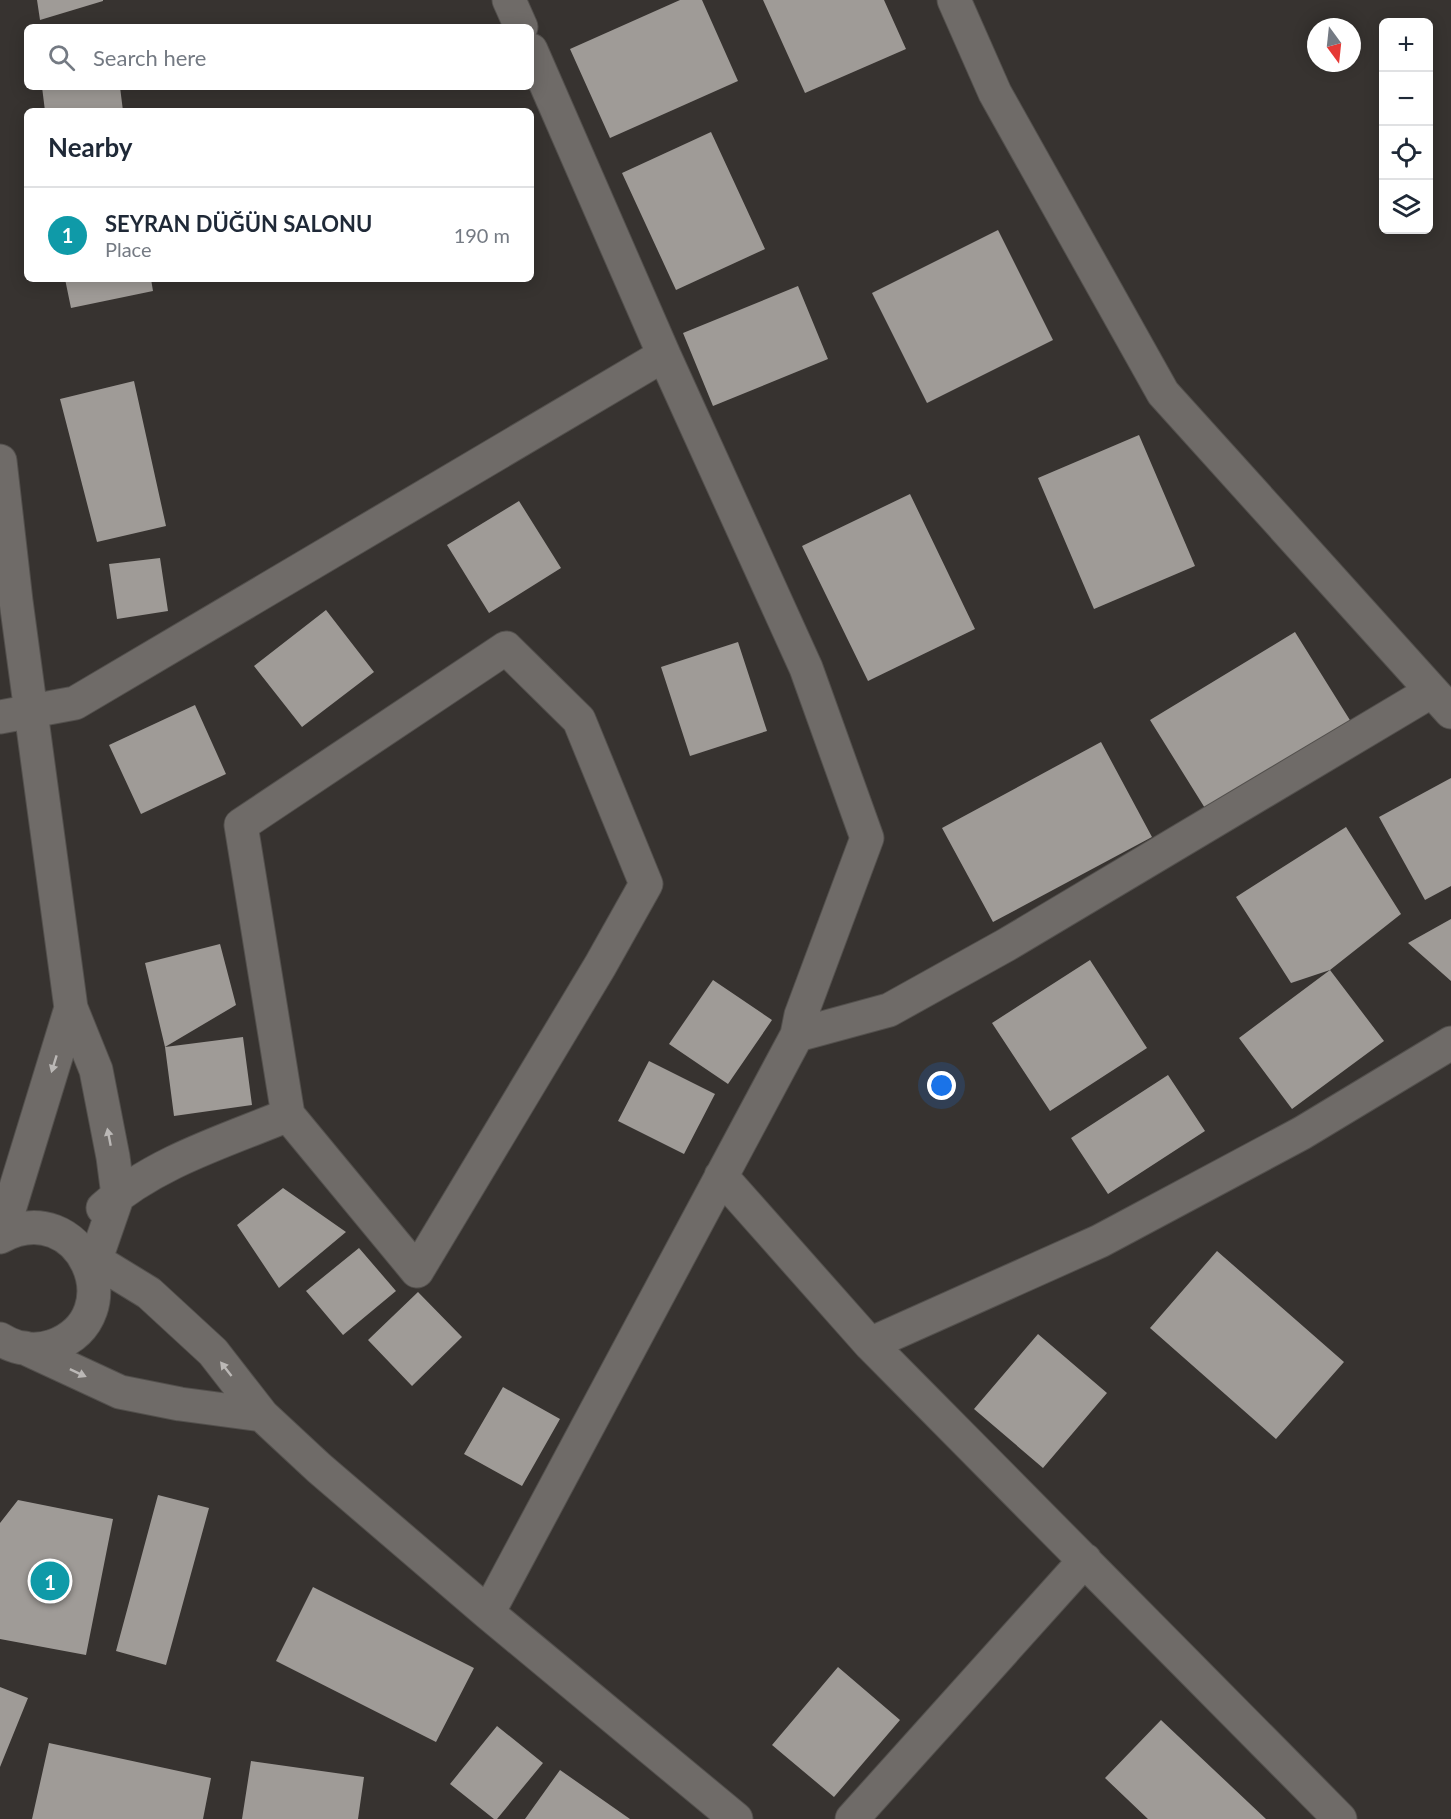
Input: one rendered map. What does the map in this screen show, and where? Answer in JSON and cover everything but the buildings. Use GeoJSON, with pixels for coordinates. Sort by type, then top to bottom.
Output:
{"type":"FeatureCollection","features":[{"type":"Feature","properties":{"kind":"street"},"geometry":{"type":"LineString","coordinates":[[797,1035],[889,1010],[1442,701],[1164,393],[995,93],[954,0]]}},
{"type":"Feature","properties":{"kind":"street"},"geometry":{"type":"LineString","coordinates":[[488,1612],[797,1035],[801,1015],[867,838],[806,668],[664,355],[534,57]]}},
{"type":"Feature","properties":{"kind":"street"},"geometry":{"type":"LineString","coordinates":[[16,715],[75,704],[664,355]]}},
{"type":"Feature","properties":{"kind":"street"},"geometry":{"type":"LineString","coordinates":[[0,461],[16,715],[71,1008],[96,1070],[118,1195]]}},
{"type":"Feature","properties":{"kind":"street"},"geometry":{"type":"LineString","coordinates":[[506,648],[579,720],[646,884],[600,966],[417,1271],[288,1115],[242,825],[506,648]]}},
{"type":"Feature","properties":{"kind":"street"},"geometry":{"type":"LineString","coordinates":[[1,1237],[71,1008]]}},
{"type":"Feature","properties":{"kind":"street"},"geometry":{"type":"LineString","coordinates":[[870,1344],[1100,1240],[1302,1133],[1451,1042]]}},
{"type":"Feature","properties":{"kind":"street"},"geometry":{"type":"LineString","coordinates":[[84,1255],[118,1195],[170,1164],[288,1115]]}},
{"type":"Feature","properties":{"kind":"street"},"geometry":{"type":"LineString","coordinates":[[721,1176],[870,1344],[1340,1819]]}},
{"type":"Feature","properties":{"kind":"street"},"geometry":{"type":"LineString","coordinates":[[1,1237],[30,1227],[50,1230],[84,1255],[149,1293],[213,1352],[262,1415],[319,1468],[736,1819]]}},
{"type":"Feature","properties":{"kind":"street"},"geometry":{"type":"LineString","coordinates":[[8,1346],[45,1348],[64,1340],[80,1328],[93,1300],[94,1280],[84,1255]]}},
{"type":"Feature","properties":{"kind":"street"},"geometry":{"type":"LineString","coordinates":[[8,1346],[120,1392],[180,1404],[262,1415]]}},
{"type":"Feature","properties":{"kind":"street"},"geometry":{"type":"LineString","coordinates":[[852,1819],[1085,1560]]}},
{"type":"Feature","properties":{"kind":"place","name":"SEYRAN DÜĞÜN SALONU"},"geometry":{"type":"Point","coordinates":[50,1581]}}]}
